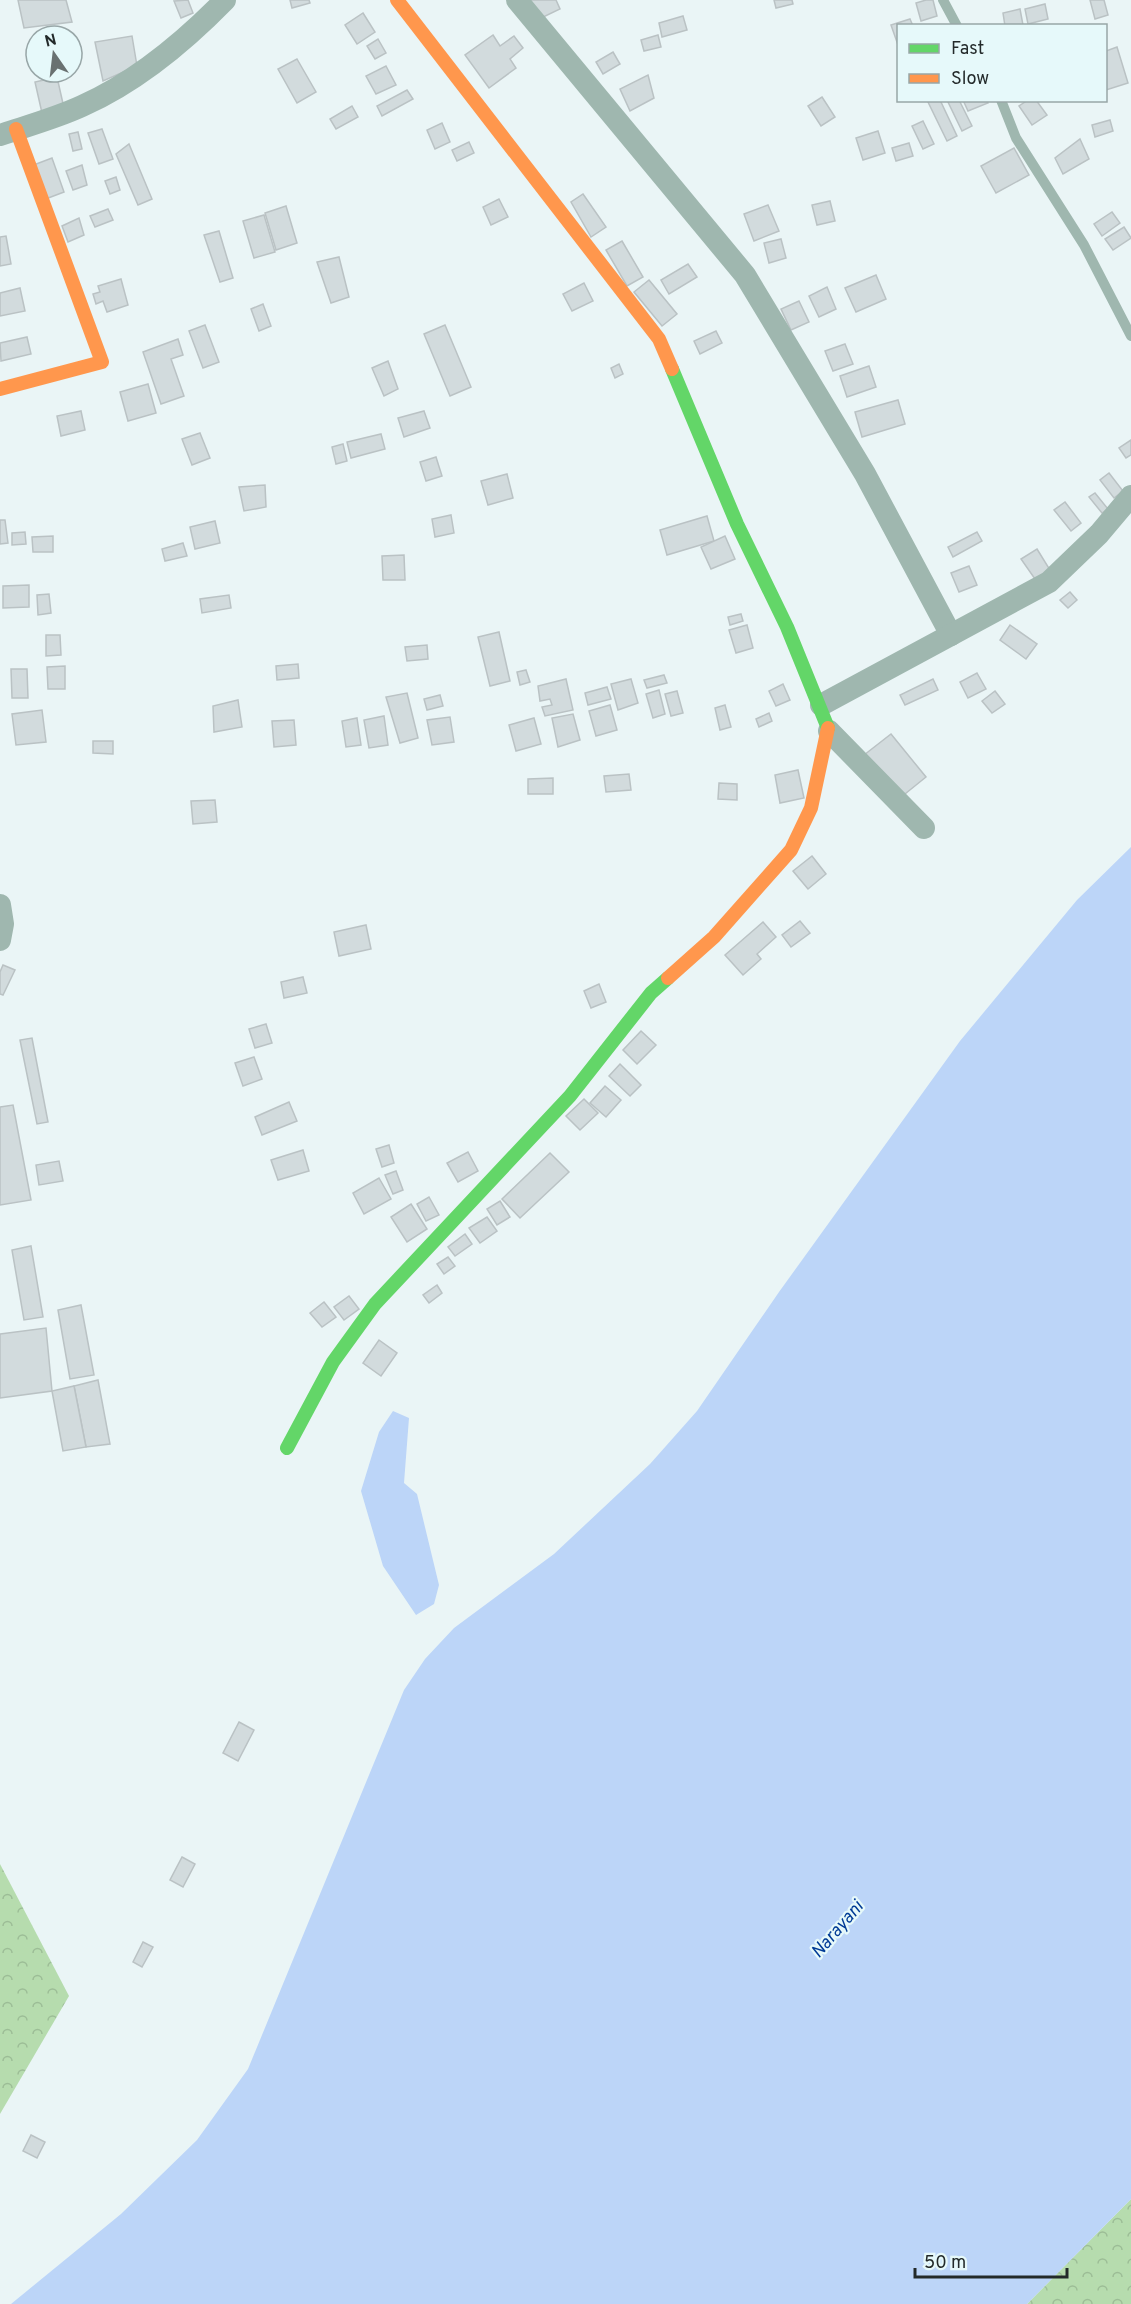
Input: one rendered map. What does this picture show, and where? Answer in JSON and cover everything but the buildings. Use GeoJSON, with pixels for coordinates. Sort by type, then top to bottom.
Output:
{"type":"FeatureCollection","features":[{"type":"Feature","properties":{"kind":"street"},"geometry":{"type":"LineString","coordinates":[[0,390],[102,362],[8,132],[80,107],[114,90],[148,67],[225,0]]}},
{"type":"Feature","properties":{"kind":"street"},"geometry":{"type":"LineString","coordinates":[[397,0],[659,339],[737,524],[821,705],[829,731],[924,828]]}},
{"type":"Feature","properties":{"kind":"street"},"geometry":{"type":"LineString","coordinates":[[517,0],[745,275],[865,474],[951,635]]}},
{"type":"Feature","properties":{"kind":"street"},"geometry":{"type":"LineString","coordinates":[[821,705],[1049,582],[1099,534],[1131,496]]}},
{"type":"Feature","properties":{"kind":"street"},"geometry":{"type":"LineString","coordinates":[[287,1448],[333,1362],[375,1304],[570,1096],[651,993],[714,937],[791,850],[811,808],[829,731]]}},
{"type":"Feature","properties":{"kind":"street"},"geometry":{"type":"LineString","coordinates":[[0,905],[3,924],[0,940]]}},
{"type":"Feature","properties":{"kind":"lane"},"geometry":{"type":"LineString","coordinates":[[943,0],[956,24]]}},
{"type":"Feature","properties":{"kind":"lane"},"geometry":{"type":"LineString","coordinates":[[1002,102],[1016,138],[1084,244],[1131,336]]}},
{"type":"Feature","properties":{"kind":"green space"},"geometry":{"type":"Polygon","coordinates":[[[0,1864],[69,1996],[0,2114],[0,1864]]]}},
{"type":"Feature","properties":{"kind":"green space"},"geometry":{"type":"Polygon","coordinates":[[[1131,2199],[1131,2304],[1027,2304],[1131,2199]]]}},
{"type":"Feature","properties":{"kind":"water","name":"Narayani"},"geometry":{"type":"Polygon","coordinates":[[[1131,847],[1131,2199],[1027,2304],[11,2304],[121,2214],[197,2140],[248,2069],[404,1690],[425,1659],[454,1628],[554,1554],[650,1464],[697,1411],[779,1292],[960,1041],[1077,900],[1131,847]]]}},
{"type":"Feature","properties":{"kind":"water"},"geometry":{"type":"Polygon","coordinates":[[[393,1411],[409,1418],[404,1483],[417,1494],[439,1585],[434,1604],[416,1615],[383,1566],[361,1491],[379,1432],[393,1411]]]}},
{"type":"Feature","properties":{"kind":"traffic: fast"},"geometry":{"type":"LineString","coordinates":[[672,369],[737,524],[787,627],[828,728]]}},
{"type":"Feature","properties":{"kind":"traffic: fast"},"geometry":{"type":"LineString","coordinates":[[287,1448],[333,1362],[375,1304],[570,1096],[651,993],[668,978]]}},
{"type":"Feature","properties":{"kind":"traffic: slow"},"geometry":{"type":"LineString","coordinates":[[397,0],[659,339],[672,369]]}},
{"type":"Feature","properties":{"kind":"traffic: slow"},"geometry":{"type":"LineString","coordinates":[[0,389],[102,362],[16,129]]}},
{"type":"Feature","properties":{"kind":"traffic: slow"},"geometry":{"type":"LineString","coordinates":[[668,978],[714,937],[791,850],[811,808],[828,728]]}}]}
